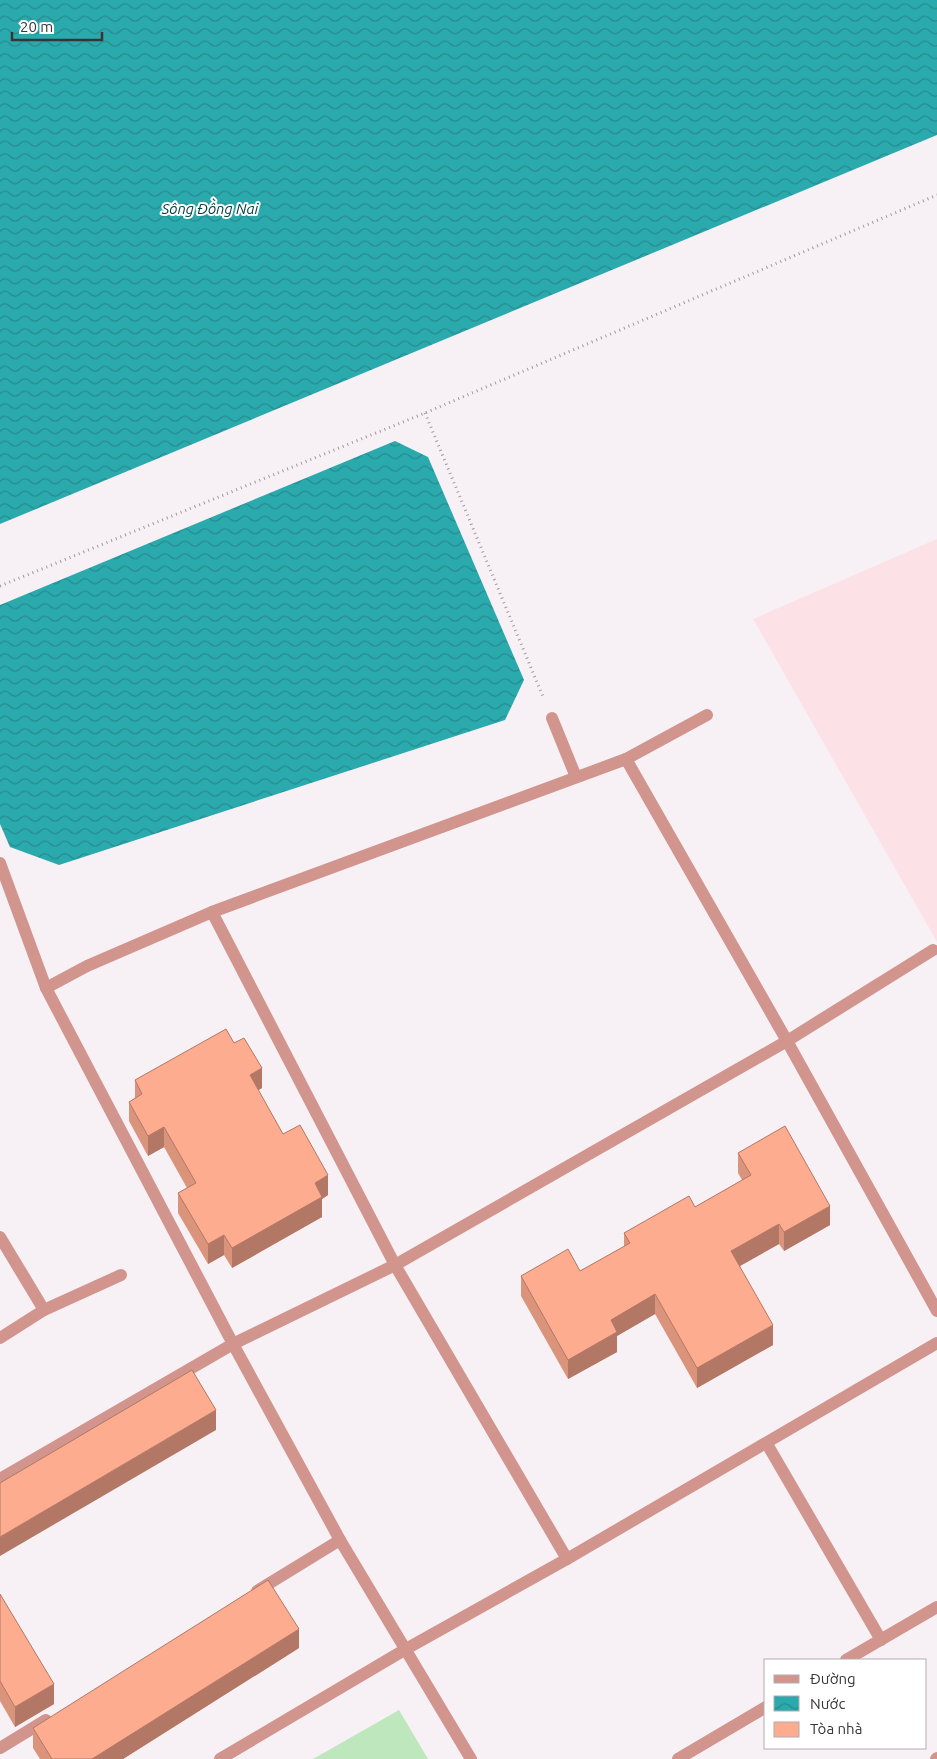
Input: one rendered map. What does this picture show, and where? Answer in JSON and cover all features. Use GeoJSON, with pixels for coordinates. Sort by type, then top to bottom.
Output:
{"type":"FeatureCollection","features":[{"type":"Feature","properties":{"kind":"lane"},"geometry":{"type":"LineString","coordinates":[[46,988],[87,966],[212,912],[626,759],[708,715]]}},
{"type":"Feature","properties":{"kind":"lane"},"geometry":{"type":"LineString","coordinates":[[552,718],[576,777]]}},
{"type":"Feature","properties":{"kind":"lane"},"geometry":{"type":"LineString","coordinates":[[626,759],[787,1041],[937,1311]]}},
{"type":"Feature","properties":{"kind":"lane"},"geometry":{"type":"LineString","coordinates":[[0,863],[46,988],[233,1344],[340,1540],[471,1759]]}},
{"type":"Feature","properties":{"kind":"lane"},"geometry":{"type":"LineString","coordinates":[[212,912],[395,1265],[567,1559]]}},
{"type":"Feature","properties":{"kind":"lane"},"geometry":{"type":"LineString","coordinates":[[0,1480],[233,1344],[395,1265],[787,1041],[933,950]]}},
{"type":"Feature","properties":{"kind":"lane"},"geometry":{"type":"LineString","coordinates":[[0,1237],[44,1310]]}},
{"type":"Feature","properties":{"kind":"lane"},"geometry":{"type":"LineString","coordinates":[[0,1338],[44,1310],[121,1275]]}},
{"type":"Feature","properties":{"kind":"lane"},"geometry":{"type":"LineString","coordinates":[[220,1759],[406,1649],[567,1559],[937,1343]]}},
{"type":"Feature","properties":{"kind":"lane"},"geometry":{"type":"LineString","coordinates":[[766,1444],[881,1640]]}},
{"type":"Feature","properties":{"kind":"lane"},"geometry":{"type":"LineString","coordinates":[[246,1597],[340,1540]]}},
{"type":"Feature","properties":{"kind":"lane"},"geometry":{"type":"LineString","coordinates":[[848,1659],[937,1607]]}},
{"type":"Feature","properties":{"kind":"lane"},"geometry":{"type":"LineString","coordinates":[[678,1759],[764,1708]]}},
{"type":"Feature","properties":{"kind":"lane"},"geometry":{"type":"LineString","coordinates":[[0,1748],[60,1712]]}},
{"type":"Feature","properties":{"kind":"path"},"geometry":{"type":"LineString","coordinates":[[0,586],[424,413],[937,195]]}},
{"type":"Feature","properties":{"kind":"path"},"geometry":{"type":"LineString","coordinates":[[424,413],[552,718]]}},
{"type":"Feature","properties":{"kind":"shaded area"},"geometry":{"type":"Polygon","coordinates":[[[937,539],[937,942],[753,619],[937,539]]]}},
{"type":"Feature","properties":{"kind":"green space"},"geometry":{"type":"Polygon","coordinates":[[[399,1710],[428,1759],[313,1759],[399,1710]]]}},
{"type":"Feature","properties":{"kind":"water","name":"Sông Đồng Nai"},"geometry":{"type":"Polygon","coordinates":[[[0,0],[937,0],[937,135],[0,524],[0,0]]]}},
{"type":"Feature","properties":{"kind":"water"},"geometry":{"type":"Polygon","coordinates":[[[395,441],[428,457],[524,680],[505,720],[59,865],[10,847],[0,824],[0,605],[395,441]]]}},
{"type":"Feature","properties":{"kind":"building"},"geometry":{"type":"Polygon","coordinates":[[[226,1029],[234,1043],[244,1038],[262,1068],[250,1075],[283,1134],[300,1125],[328,1175],[315,1183],[322,1197],[232,1248],[224,1235],[208,1244],[178,1193],[196,1183],[164,1127],[148,1136],[129,1102],[142,1094],[135,1080],[226,1029]]]}},
{"type":"Feature","properties":{"kind":"building"},"geometry":{"type":"Polygon","coordinates":[[[785,1126],[830,1206],[784,1232],[779,1224],[731,1251],[773,1325],[697,1368],[655,1294],[611,1320],[617,1332],[568,1360],[521,1276],[568,1249],[580,1271],[630,1243],[624,1233],[689,1196],[695,1207],[751,1175],[738,1153],[785,1126]]]}},
{"type":"Feature","properties":{"kind":"building"},"geometry":{"type":"Polygon","coordinates":[[[192,1370],[216,1410],[0,1537],[0,1483],[192,1370]]]}},
{"type":"Feature","properties":{"kind":"building"},"geometry":{"type":"Polygon","coordinates":[[[268,1580],[299,1629],[92,1759],[52,1759],[33,1728],[268,1580]]]}},
{"type":"Feature","properties":{"kind":"building"},"geometry":{"type":"Polygon","coordinates":[[[0,1594],[54,1684],[15,1707],[0,1681],[0,1594]]]}}]}
